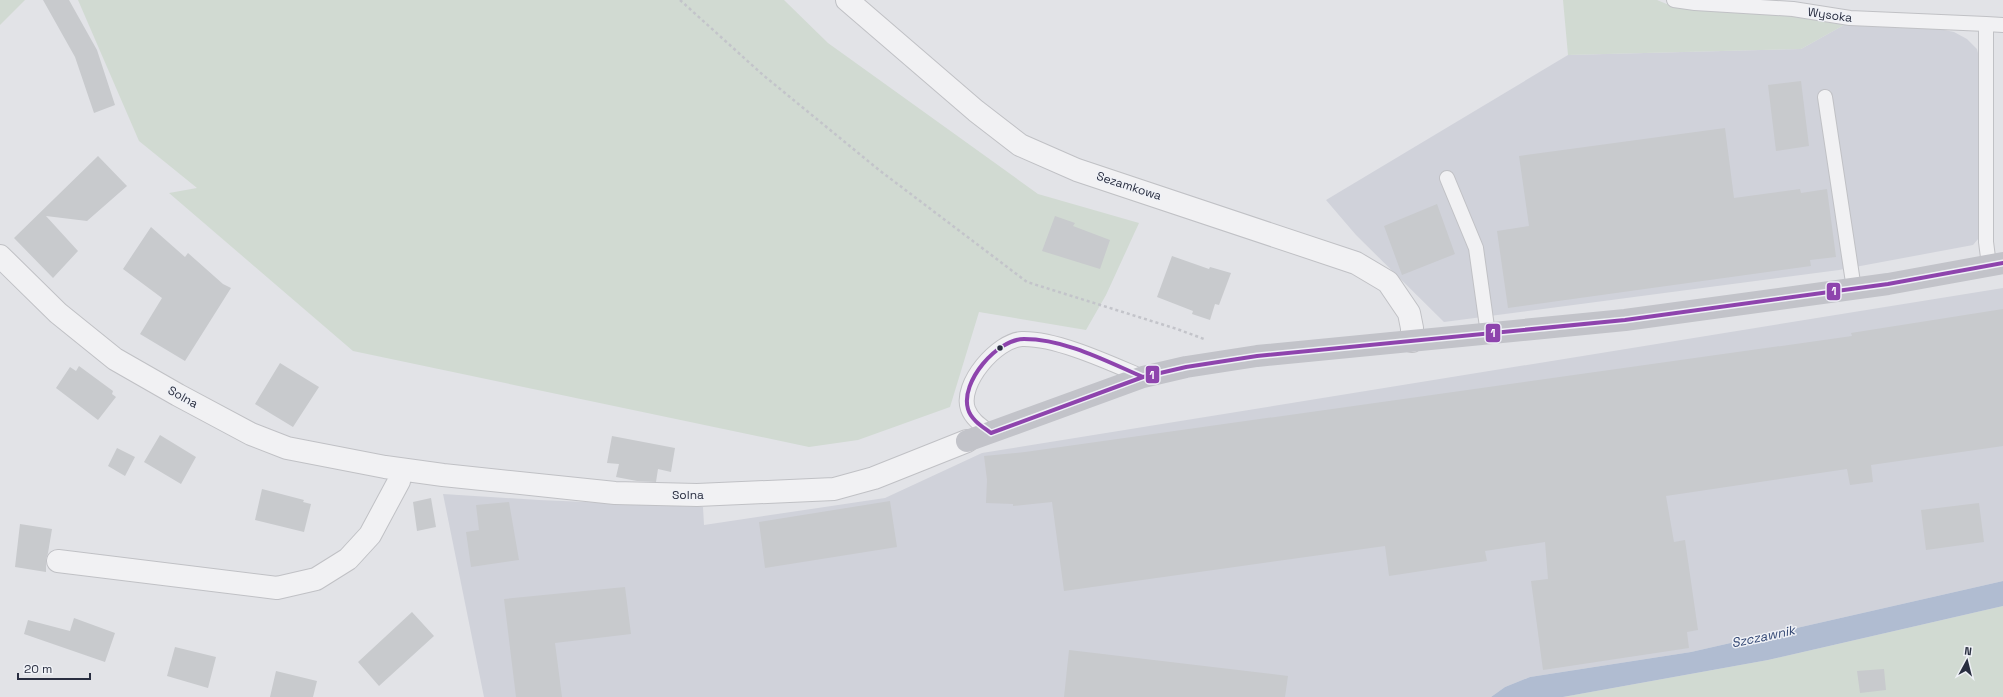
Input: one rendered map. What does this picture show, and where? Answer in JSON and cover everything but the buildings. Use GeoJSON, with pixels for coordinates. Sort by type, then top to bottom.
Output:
{"type":"FeatureCollection","features":[{"type":"Feature","properties":{"kind":"street","name":"Sezamkowa"},"geometry":{"type":"LineString","coordinates":[[847,0],[976,111],[1020,145],[1078,170],[1356,263],[1388,282],[1408,313],[1412,328],[1412,341]]}},
{"type":"Feature","properties":{"kind":"street","name":"Solna"},"geometry":{"type":"LineString","coordinates":[[0,256],[58,313],[115,359],[252,434],[287,448],[401,470],[615,493],[697,495],[826,489],[874,478],[991,433]]}},
{"type":"Feature","properties":{"kind":"street"},"geometry":{"type":"LineString","coordinates":[[991,433],[1143,377],[1226,361],[1257,356],[1625,320],[1854,289],[1996,264]]}},
{"type":"Feature","properties":{"kind":"street"},"geometry":{"type":"LineString","coordinates":[[58,561],[277,588],[316,579],[348,559],[370,535],[399,482],[401,470]]}},
{"type":"Feature","properties":{"kind":"lane","name":"Wysoka"},"geometry":{"type":"LineString","coordinates":[[1674,0],[1695,3],[1793,9],[1850,18],[2003,25]]}},
{"type":"Feature","properties":{"kind":"lane"},"geometry":{"type":"LineString","coordinates":[[1986,24],[1986,242],[1996,264]]}},
{"type":"Feature","properties":{"kind":"lane"},"geometry":{"type":"LineString","coordinates":[[1825,97],[1854,289]]}},
{"type":"Feature","properties":{"kind":"lane"},"geometry":{"type":"LineString","coordinates":[[1447,178],[1476,248],[1488,334]]}},
{"type":"Feature","properties":{"kind":"lane"},"geometry":{"type":"LineString","coordinates":[[991,433],[976,422],[968,409],[967,392],[976,371],[1000,348],[1021,339],[1040,340],[1093,356],[1143,377]]}},
{"type":"Feature","properties":{"kind":"path"},"geometry":{"type":"LineString","coordinates":[[680,0],[763,75],[879,170],[1027,282],[1177,329],[1216,344],[1226,361]]}},
{"type":"Feature","properties":{"kind":"shaded area"},"geometry":{"type":"Polygon","coordinates":[[[0,0],[25,0],[0,25],[0,0]]]}},
{"type":"Feature","properties":{"kind":"shaded area"},"geometry":{"type":"Polygon","coordinates":[[[78,0],[784,0],[828,43],[1038,194],[1139,223],[1106,295],[1086,330],[979,312],[950,407],[858,440],[809,447],[353,351],[169,193],[197,188],[139,141],[78,0]]]}},
{"type":"Feature","properties":{"kind":"shaded area"},"geometry":{"type":"Polygon","coordinates":[[[1563,0],[1657,0],[1674,7],[1771,13],[1844,25],[1801,49],[1568,55],[1563,0]]]}},
{"type":"Feature","properties":{"kind":"shaded area"},"geometry":{"type":"Polygon","coordinates":[[[1844,25],[1935,28],[1954,32],[1967,39],[1977,49],[1982,70],[1979,238],[1973,245],[1839,270],[1444,322],[1356,235],[1326,200],[1568,55],[1801,49],[1844,25]]]}},
{"type":"Feature","properties":{"kind":"shaded area"},"geometry":{"type":"Polygon","coordinates":[[[2003,288],[2003,581],[1691,652],[1530,677],[1505,687],[1491,697],[484,697],[443,494],[703,507],[704,525],[885,498],[982,453],[2003,288]]]}},
{"type":"Feature","properties":{"kind":"shaded area"},"geometry":{"type":"Polygon","coordinates":[[[2003,606],[2003,697],[1563,697],[1768,660],[2003,606]]]}},
{"type":"Feature","properties":{"kind":"water","name":"Szczawnik"},"geometry":{"type":"Polygon","coordinates":[[[2003,581],[2003,606],[1768,660],[1563,697],[1491,697],[1505,687],[1530,677],[1691,652],[2003,581]]]}},
{"type":"Feature","properties":{"kind":"transit line","name":"1"},"geometry":{"type":"LineString","coordinates":[[991,433],[1143,377],[1186,367],[1257,356],[1625,320],[1888,284],[2003,263]]}},
{"type":"Feature","properties":{"kind":"transit line","name":"1"},"geometry":{"type":"LineString","coordinates":[[991,433],[972,417],[968,409],[967,398],[975,375],[983,364],[992,354],[1003,346],[1014,341],[1024,339],[1039,340],[1070,347],[1100,358],[1143,377]]}}]}
